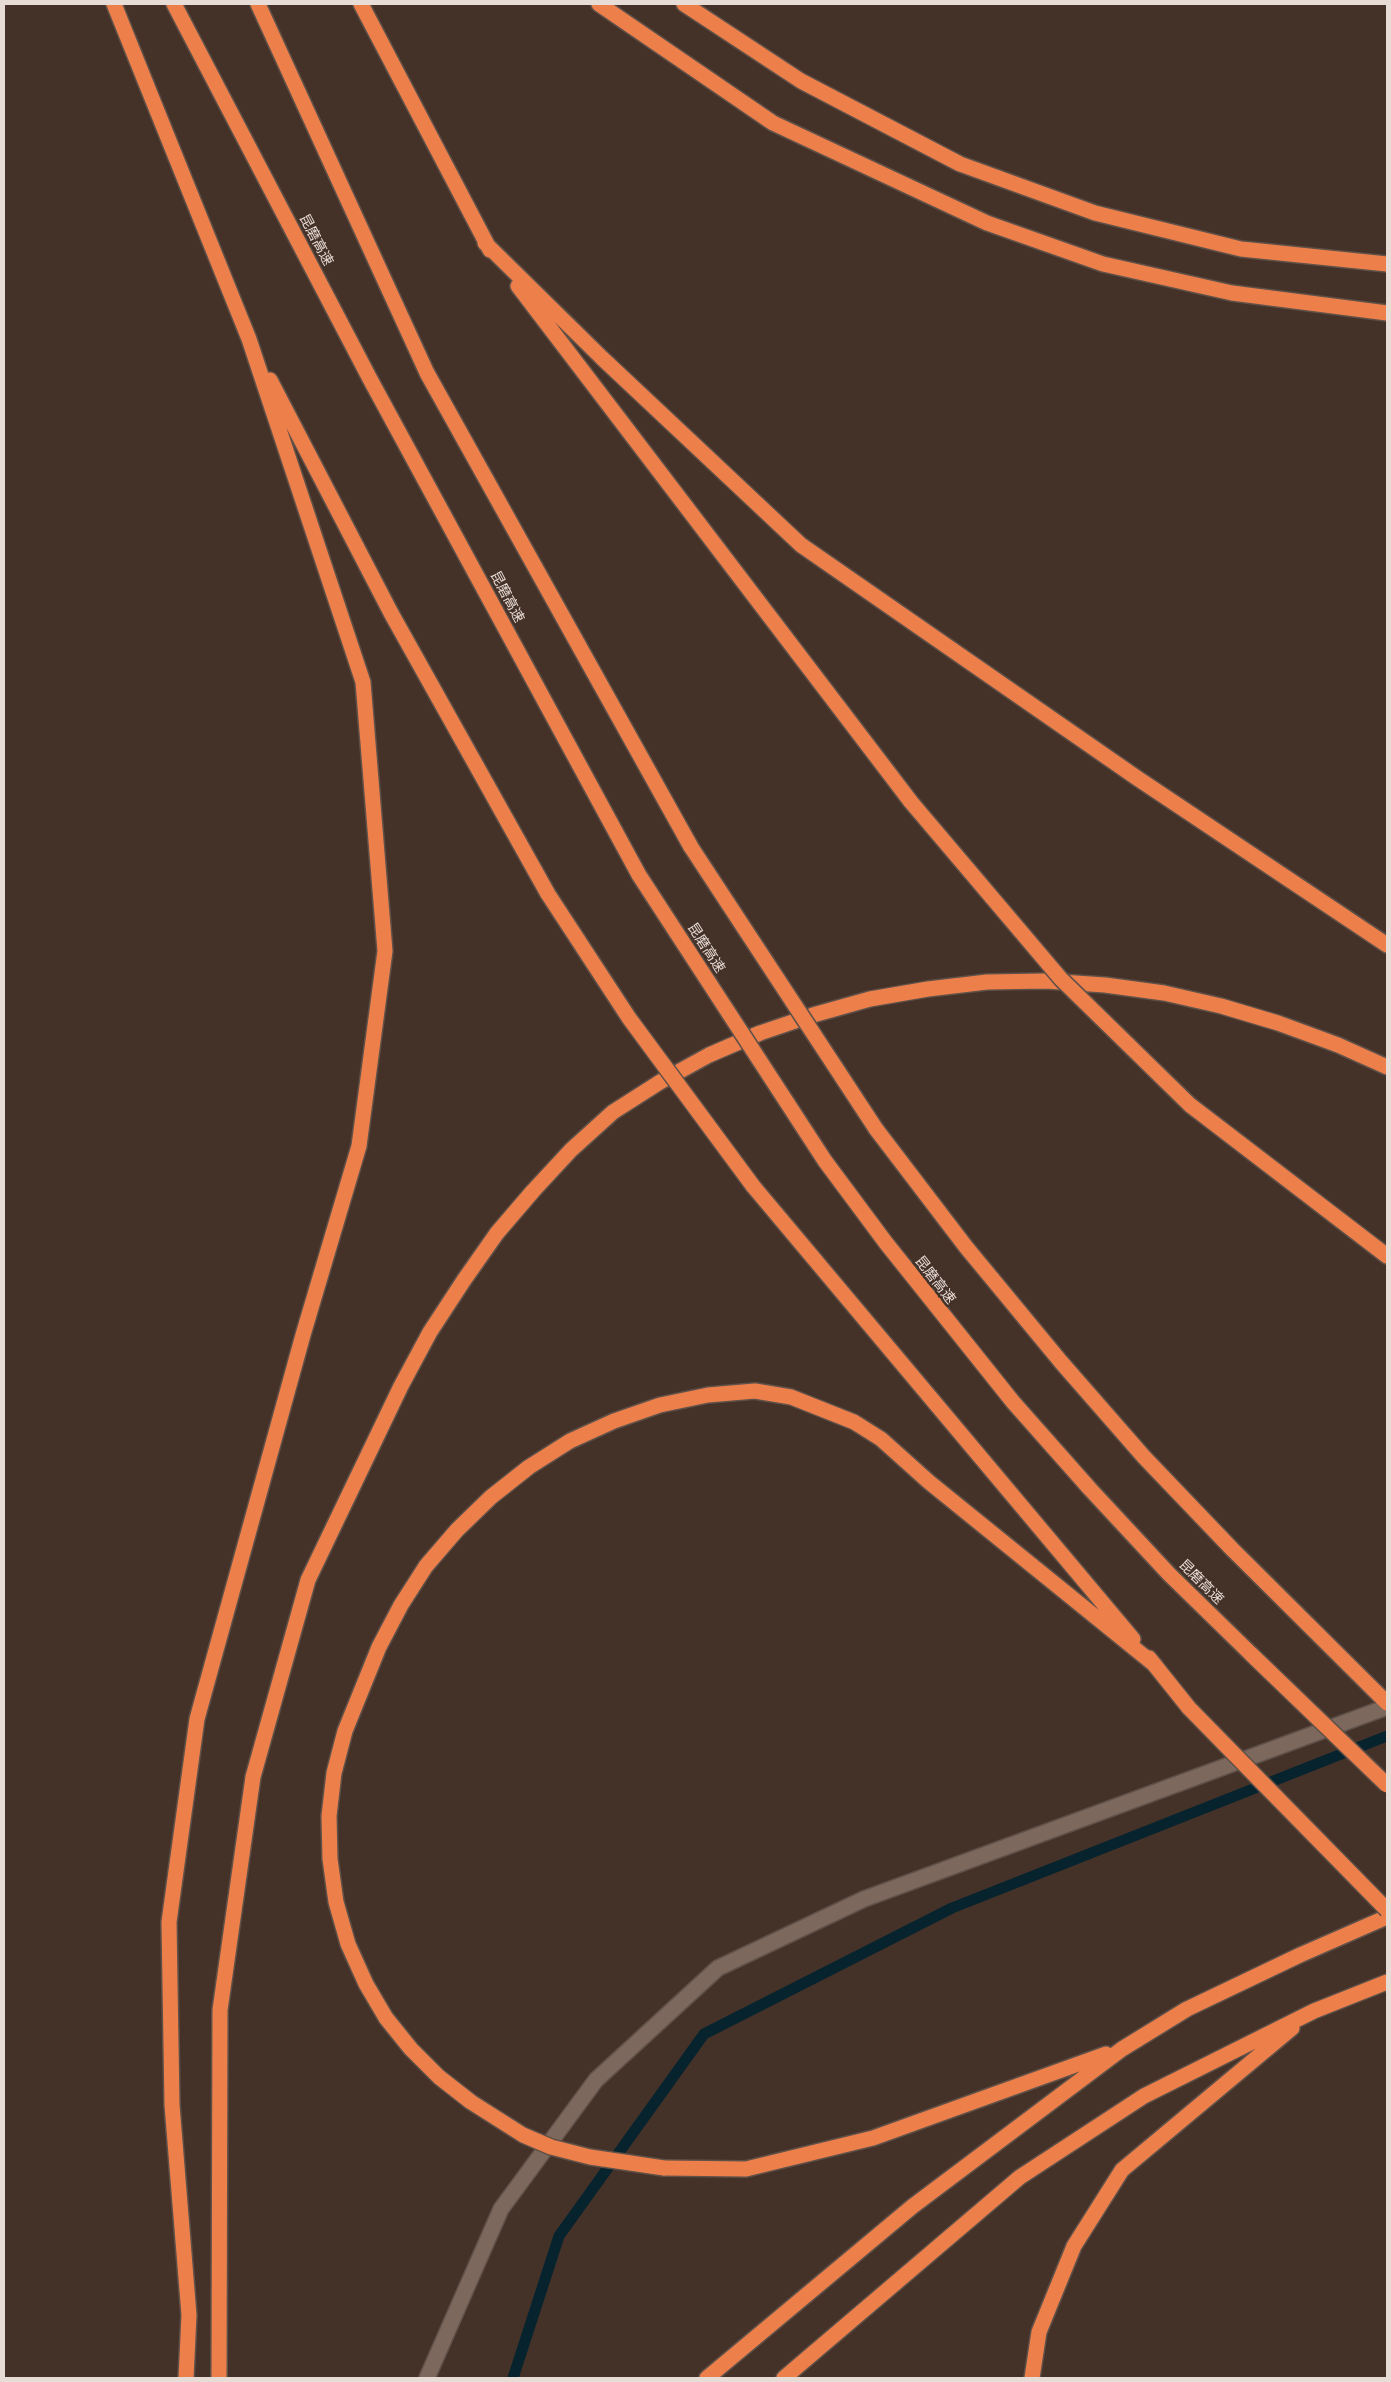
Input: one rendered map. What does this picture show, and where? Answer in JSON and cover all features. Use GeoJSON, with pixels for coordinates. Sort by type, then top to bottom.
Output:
{"type":"FeatureCollection","features":[{"type":"Feature","properties":{"kind":"highway"},"geometry":{"type":"LineString","coordinates":[[114,4],[249,339],[363,682],[385,951],[359,1146],[303,1335],[195,1729],[169,1922],[172,2105],[189,2315],[186,2378]]}},
{"type":"Feature","properties":{"kind":"highway","name":"昆磨高速"},"geometry":{"type":"LineString","coordinates":[[174,4],[375,388],[639,875],[825,1161],[886,1243],[1013,1402],[1090,1489],[1252,1655],[1387,1785]]}},
{"type":"Feature","properties":{"kind":"highway"},"geometry":{"type":"LineString","coordinates":[[258,4],[427,374],[691,847],[876,1129],[966,1247],[1060,1362],[1151,1464],[1232,1550],[1387,1703]]}},
{"type":"Feature","properties":{"kind":"highway"},"geometry":{"type":"LineString","coordinates":[[361,4],[485,243],[911,802],[1061,978],[1190,1105],[1387,1256]]}},
{"type":"Feature","properties":{"kind":"highway"},"geometry":{"type":"LineString","coordinates":[[599,4],[773,123],[987,223],[1103,264],[1232,293],[1387,313]]}},
{"type":"Feature","properties":{"kind":"highway"},"geometry":{"type":"LineString","coordinates":[[684,4],[801,82],[960,164],[1095,213],[1241,249],[1387,264]]}},
{"type":"Feature","properties":{"kind":"highway"},"geometry":{"type":"LineString","coordinates":[[485,243],[602,358],[801,544],[1137,778],[1387,945]]}},
{"type":"Feature","properties":{"kind":"highway"},"geometry":{"type":"LineString","coordinates":[[249,339],[392,613],[548,894],[629,1018],[753,1186],[1189,1708],[1387,1910]]}},
{"type":"Feature","properties":{"kind":"highway"},"geometry":{"type":"LineString","coordinates":[[219,2378],[220,2010],[253,1777],[308,1580],[401,1386],[430,1332],[497,1234],[533,1191],[572,1150],[613,1112],[660,1082],[709,1056],[760,1033],[813,1015],[870,999],[928,989],[987,982],[1046,981],[1105,985],[1164,993],[1221,1006],[1278,1023],[1338,1044],[1387,1067]]}},
{"type":"Feature","properties":{"kind":"highway"},"geometry":{"type":"LineString","coordinates":[[1122,2048],[874,2138],[746,2169],[664,2168],[590,2157],[551,2147],[516,2131],[471,2102],[440,2077],[411,2049],[386,2018],[366,1984],[348,1944],[336,1902],[330,1859],[329,1816],[334,1773],[345,1731],[379,1647],[401,1605],[426,1566],[457,1530],[491,1497],[529,1467],[570,1442],[614,1422],[660,1406],[708,1395],[756,1391],[791,1397],[847,1419],[881,1439],[929,1482],[1155,1665]]}},
{"type":"Feature","properties":{"kind":"highway"},"geometry":{"type":"LineString","coordinates":[[707,2378],[913,2206],[1122,2048],[1187,2009],[1300,1955],[1387,1917]]}},
{"type":"Feature","properties":{"kind":"highway"},"geometry":{"type":"LineString","coordinates":[[784,2378],[1020,2177],[1144,2096],[1314,2011],[1387,1982]]}},
{"type":"Feature","properties":{"kind":"highway"},"geometry":{"type":"LineString","coordinates":[[1032,2378],[1039,2332],[1074,2246],[1122,2170],[1314,2011]]}},
{"type":"Feature","properties":{"kind":"street"},"geometry":{"type":"LineString","coordinates":[[427,2378],[501,2209],[596,2080],[718,1968],[864,1899],[1387,1707]]}},
{"type":"Feature","properties":{"kind":"waterway"},"geometry":{"type":"LineString","coordinates":[[513,2378],[559,2236],[704,2034],[952,1908],[1387,1736]]}}]}
